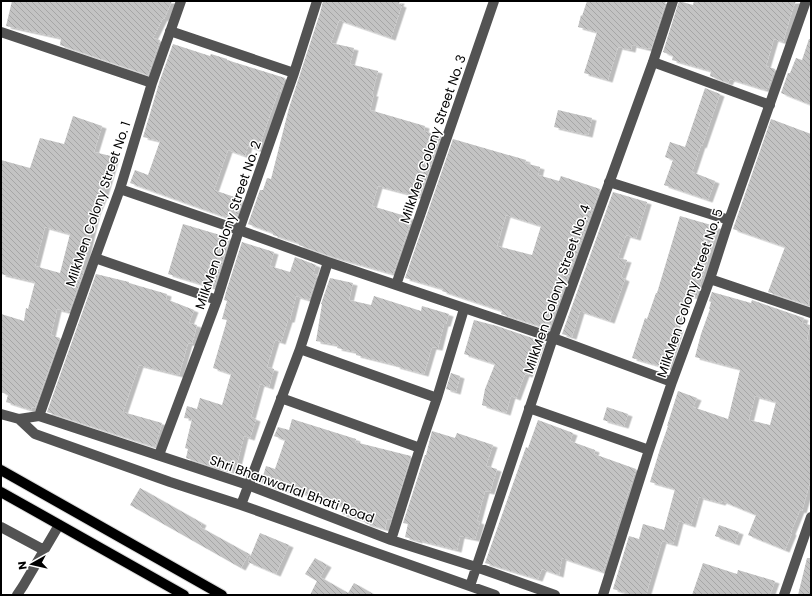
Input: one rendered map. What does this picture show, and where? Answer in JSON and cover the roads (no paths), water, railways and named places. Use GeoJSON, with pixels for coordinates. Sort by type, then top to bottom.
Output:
{"type":"FeatureCollection","features":[{"type":"Feature","properties":{"kind":"main road"},"geometry":{"type":"LineString","coordinates":[[1,470],[222,595]]}},
{"type":"Feature","properties":{"kind":"main road"},"geometry":{"type":"LineString","coordinates":[[1,492],[184,595]]}},
{"type":"Feature","properties":{"kind":"street","name":"MilkMen Colony Street No. 1"},"geometry":{"type":"LineString","coordinates":[[39,416],[120,189],[152,82],[181,1]]}},
{"type":"Feature","properties":{"kind":"street","name":"MilkMen Colony Street No. 2"},"geometry":{"type":"LineString","coordinates":[[159,455],[217,300],[239,230],[294,73],[317,1]]}},
{"type":"Feature","properties":{"kind":"street","name":"MilkMen Colony Street No. 3"},"geometry":{"type":"LineString","coordinates":[[396,285],[494,1]]}},
{"type":"Feature","properties":{"kind":"street","name":"MilkMen Colony Street No. 4"},"geometry":{"type":"LineString","coordinates":[[470,586],[553,338],[653,62],[673,1]]}},
{"type":"Feature","properties":{"kind":"street","name":"MilkMen Colony Street No. 5"},"geometry":{"type":"LineString","coordinates":[[603,595],[672,382],[710,279],[729,220],[806,1]]}},
{"type":"Feature","properties":{"kind":"street"},"geometry":{"type":"LineString","coordinates":[[170,31],[294,73]]}},
{"type":"Feature","properties":{"kind":"street"},"geometry":{"type":"LineString","coordinates":[[1,32],[152,82]]}},
{"type":"Feature","properties":{"kind":"street"},"geometry":{"type":"LineString","coordinates":[[653,62],[770,105]]}},
{"type":"Feature","properties":{"kind":"street"},"geometry":{"type":"LineString","coordinates":[[609,182],[729,220]]}},
{"type":"Feature","properties":{"kind":"street"},"geometry":{"type":"LineString","coordinates":[[120,189],[328,262],[553,338],[672,382]]}},
{"type":"Feature","properties":{"kind":"street"},"geometry":{"type":"LineString","coordinates":[[95,258],[217,300]]}},
{"type":"Feature","properties":{"kind":"street"},"geometry":{"type":"LineString","coordinates":[[241,505],[300,349],[328,262]]}},
{"type":"Feature","properties":{"kind":"street"},"geometry":{"type":"LineString","coordinates":[[710,279],[811,313]]}},
{"type":"Feature","properties":{"kind":"street"},"geometry":{"type":"LineString","coordinates":[[391,540],[437,398],[464,308]]}},
{"type":"Feature","properties":{"kind":"street"},"geometry":{"type":"LineString","coordinates":[[300,349],[437,398]]}},
{"type":"Feature","properties":{"kind":"street"},"geometry":{"type":"LineString","coordinates":[[281,398],[420,448]]}},
{"type":"Feature","properties":{"kind":"street"},"geometry":{"type":"LineString","coordinates":[[530,408],[649,450]]}},
{"type":"Feature","properties":{"kind":"street","name":"Shri Bhanwarlal Bhati Road"},"geometry":{"type":"LineString","coordinates":[[1,414],[19,419],[39,416],[159,455],[248,485],[391,540],[555,595]]}},
{"type":"Feature","properties":{"kind":"street","name":"Shri Bhanwarlal Bhati Road"},"geometry":{"type":"LineString","coordinates":[[19,419],[35,434],[495,595]]}},
{"type":"Feature","properties":{"kind":"street"},"geometry":{"type":"LineString","coordinates":[[784,595],[811,517]]}},
{"type":"Feature","properties":{"kind":"street"},"geometry":{"type":"LineString","coordinates":[[17,595],[59,525]]}},
{"type":"Feature","properties":{"kind":"street"},"geometry":{"type":"LineString","coordinates":[[1,526],[45,548]]}}]}
